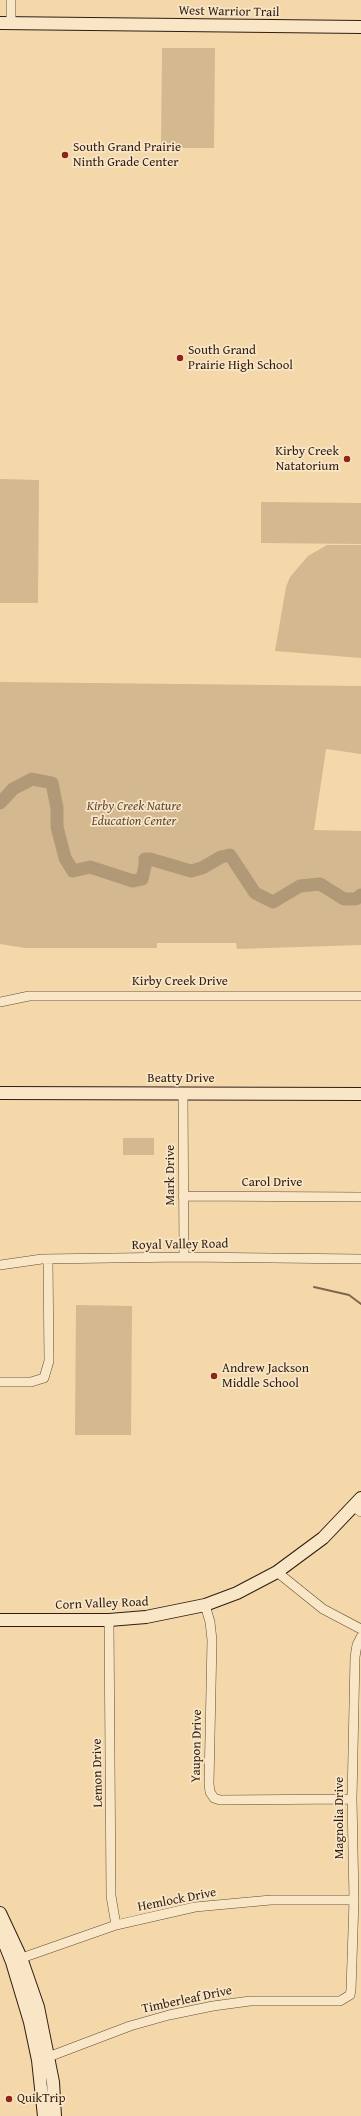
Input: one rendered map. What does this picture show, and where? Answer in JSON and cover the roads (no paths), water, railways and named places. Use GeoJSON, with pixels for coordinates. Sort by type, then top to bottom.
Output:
{"type":"FeatureCollection","features":[{"type":"Feature","properties":{"kind":"main road","name":"West Warrior Trail"},"geometry":{"type":"LineString","coordinates":[[5,23],[361,27]]}},
{"type":"Feature","properties":{"kind":"main road","name":"Beatty Drive"},"geometry":{"type":"LineString","coordinates":[[0,1092],[361,1094]]}},
{"type":"Feature","properties":{"kind":"main road","name":"Corn Valley Road"},"geometry":{"type":"LineString","coordinates":[[0,1620],[109,1620],[146,1617],[205,1605],[237,1593],[277,1572],[323,1538],[359,1506]]}},
{"type":"Feature","properties":{"kind":"main road"},"geometry":{"type":"LineString","coordinates":[[0,1913],[17,1960],[38,2007],[43,2059],[44,2116]]}},
{"type":"Feature","properties":{"kind":"main road"},"geometry":{"type":"LineString","coordinates":[[0,1932],[17,1960]]}},
{"type":"Feature","properties":{"kind":"main road"},"geometry":{"type":"LineString","coordinates":[[43,2059],[52,2082],[55,2116]]}},
{"type":"Feature","properties":{"kind":"street"},"geometry":{"type":"LineString","coordinates":[[5,23],[11,0]]}},
{"type":"Feature","properties":{"kind":"street","name":"Kirby Creek Drive"},"geometry":{"type":"LineString","coordinates":[[0,1002],[29,996],[361,996]]}},
{"type":"Feature","properties":{"kind":"street","name":"Mark Drive"},"geometry":{"type":"LineString","coordinates":[[184,1093],[184,1256]]}},
{"type":"Feature","properties":{"kind":"street","name":"Carol Drive"},"geometry":{"type":"LineString","coordinates":[[183,1196],[361,1197]]}},
{"type":"Feature","properties":{"kind":"street","name":"Royal Valley Road"},"geometry":{"type":"LineString","coordinates":[[0,1264],[20,1261],[184,1256],[361,1259]]}},
{"type":"Feature","properties":{"kind":"street"},"geometry":{"type":"LineString","coordinates":[[0,1382],[32,1382],[44,1378],[49,1362],[48,1260]]}},
{"type":"Feature","properties":{"kind":"street"},"geometry":{"type":"LineString","coordinates":[[277,1572],[323,1609],[361,1629]]}},
{"type":"Feature","properties":{"kind":"street","name":"Yaupon Drive"},"geometry":{"type":"LineString","coordinates":[[205,1605],[210,1622],[212,1640],[209,1784],[210,1792],[214,1798],[220,1800],[352,1799]]}},
{"type":"Feature","properties":{"kind":"street","name":"Lemon Drive"},"geometry":{"type":"LineString","coordinates":[[109,1620],[111,1896],[116,1925]]}},
{"type":"Feature","properties":{"kind":"street","name":"Magnolia Drive"},"geometry":{"type":"LineString","coordinates":[[347,1998],[351,1990],[354,1900],[352,1799],[355,1657],[361,1637]]}},
{"type":"Feature","properties":{"kind":"street","name":"Hemlock Drive"},"geometry":{"type":"LineString","coordinates":[[17,1960],[116,1925],[211,1905],[271,1900],[354,1900]]}},
{"type":"Feature","properties":{"kind":"street","name":"Timberleaf Drive"},"geometry":{"type":"LineString","coordinates":[[43,2059],[130,2026],[169,2015],[213,2006],[250,2001],[340,2001],[347,1998]]}},
{"type":"Feature","properties":{"kind":"waterway"},"geometry":{"type":"LineString","coordinates":[[0,803],[13,789],[32,779],[52,783],[57,808],[57,827],[65,858],[73,871],[90,867],[133,881],[142,879],[145,859],[150,859],[191,871],[202,868],[221,857],[230,855],[255,893],[273,902],[300,886],[320,884],[344,899],[356,899],[361,895]]}},
{"type":"Feature","properties":{"kind":"waterway"},"geometry":{"type":"LineString","coordinates":[[314,1287],[349,1295],[361,1304]]}},
{"type":"Feature","properties":{"kind":"place","name":"South Grand Prairie Ninth Grade Center"},"geometry":{"type":"Point","coordinates":[65,155]}},
{"type":"Feature","properties":{"kind":"place","name":"South Grand Prairie High School"},"geometry":{"type":"Point","coordinates":[180,358]}},
{"type":"Feature","properties":{"kind":"place","name":"Kirby Creek Natatorium"},"geometry":{"type":"Point","coordinates":[347,459]}},
{"type":"Feature","properties":{"kind":"place","name":"Andrew Jackson Middle School"},"geometry":{"type":"Point","coordinates":[214,1376]}},
{"type":"Feature","properties":{"kind":"place","name":"QuikTrip"},"geometry":{"type":"Point","coordinates":[9,2099]}},
{"type":"Feature","properties":{"kind":"park label","name":"Kirby Creek Nature Education Center"},"geometry":{"type":"Point","coordinates":[134,814]}}]}
